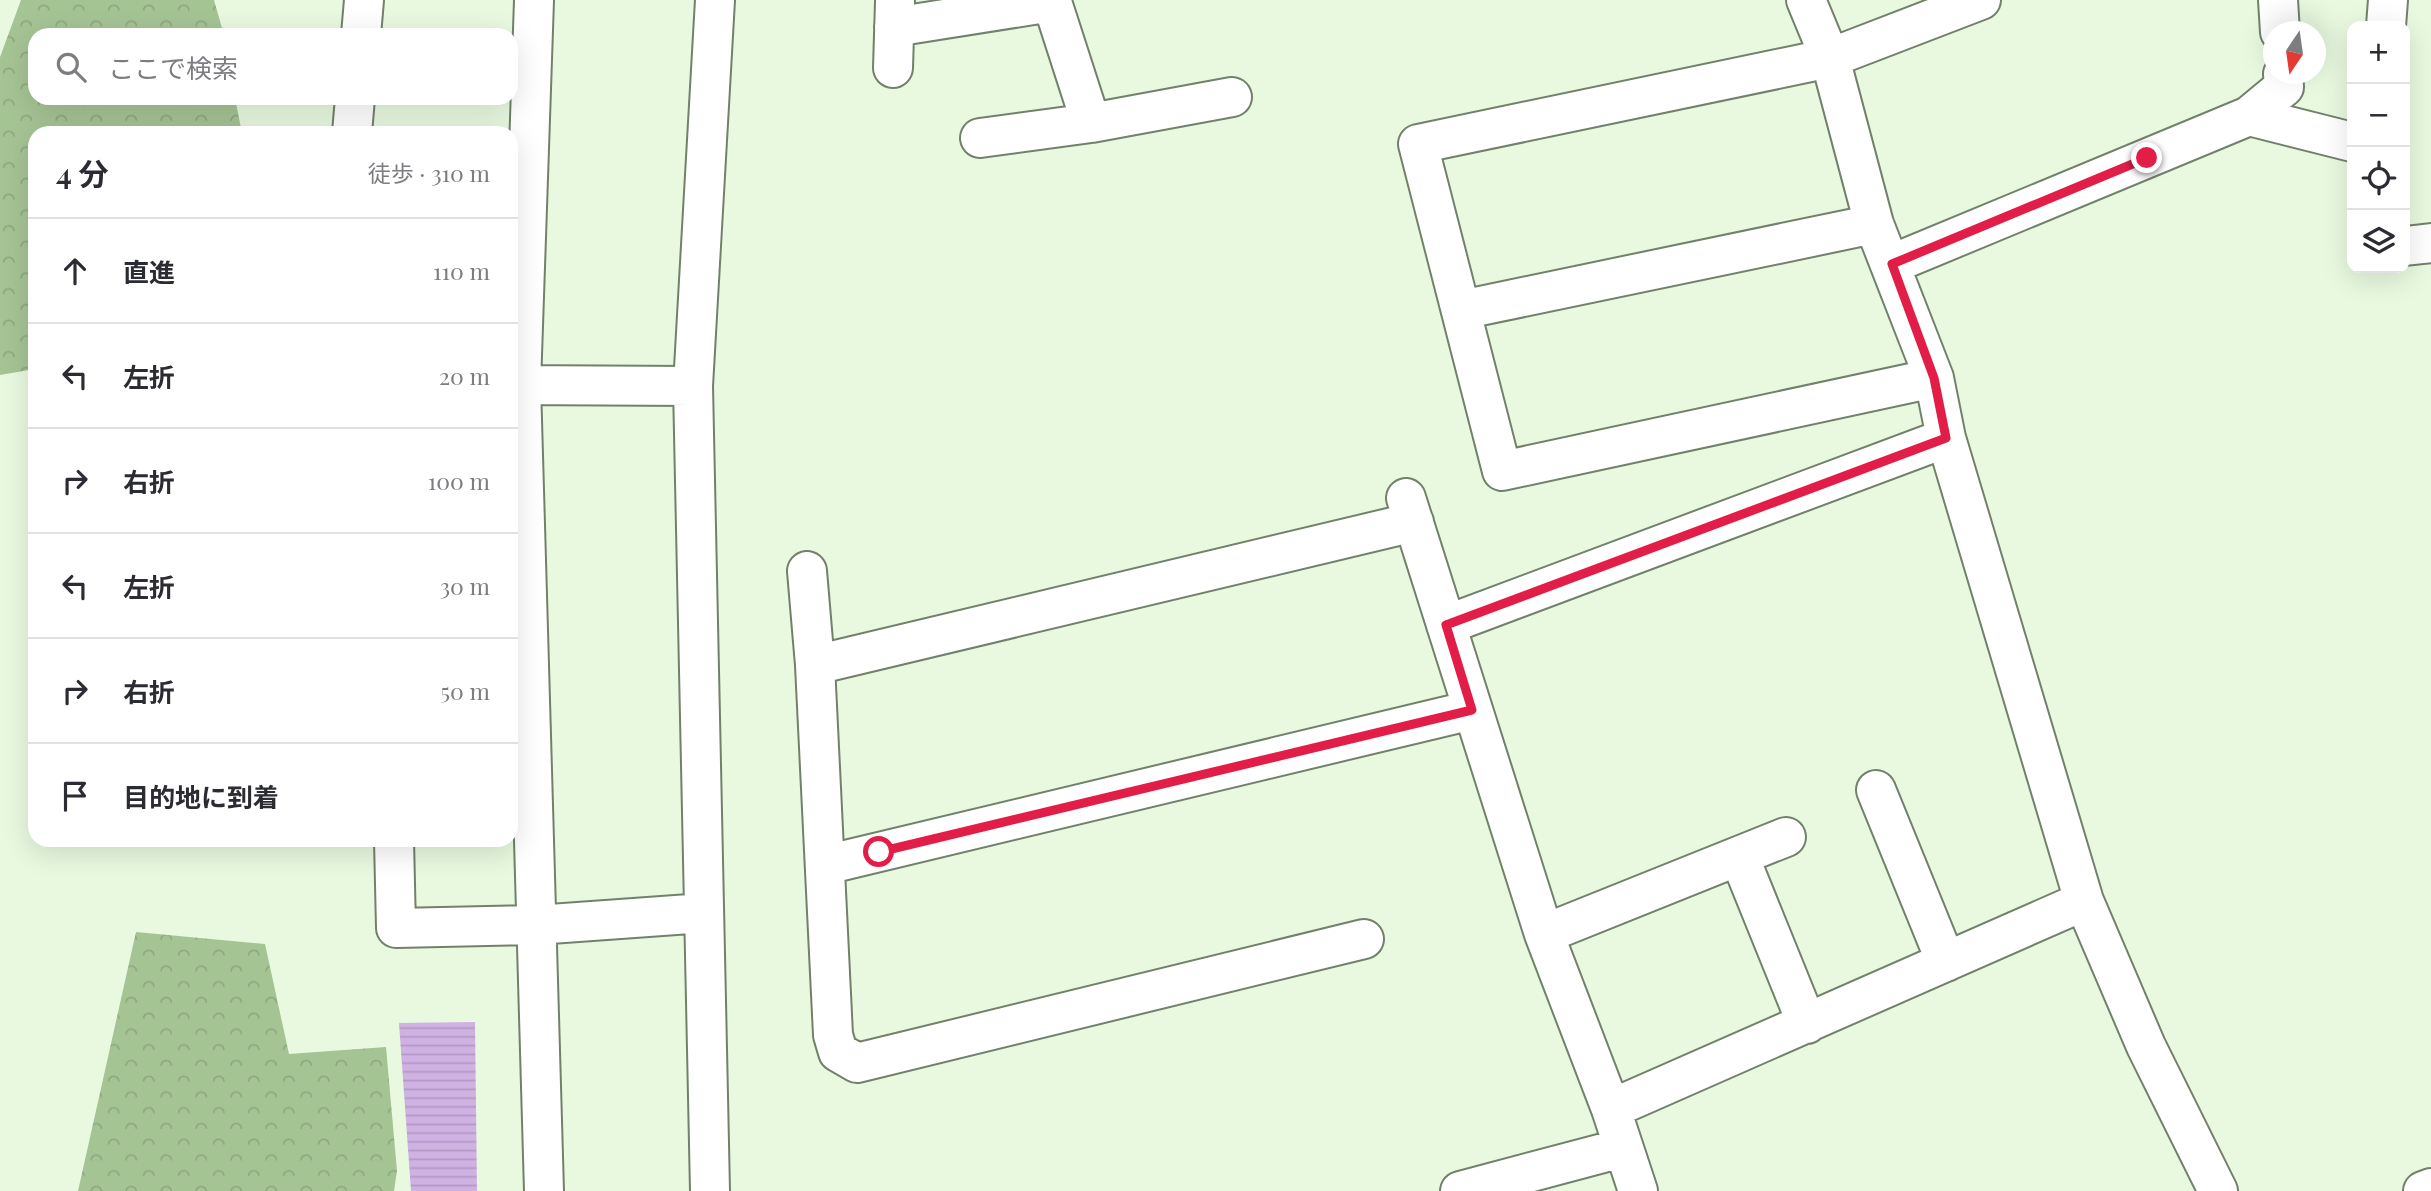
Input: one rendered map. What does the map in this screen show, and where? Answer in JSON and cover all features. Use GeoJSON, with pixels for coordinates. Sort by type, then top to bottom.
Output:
{"type":"FeatureCollection","features":[{"type":"Feature","properties":{"kind":"street"},"geometry":{"type":"LineString","coordinates":[[362,28],[364,0]]}},
{"type":"Feature","properties":{"kind":"street"},"geometry":{"type":"LineString","coordinates":[[518,342],[534,0]]}},
{"type":"Feature","properties":{"kind":"street"},"geometry":{"type":"LineString","coordinates":[[710,1191],[693,386],[715,0]]}},
{"type":"Feature","properties":{"kind":"street"},"geometry":{"type":"LineString","coordinates":[[1806,0],[1830,58],[1874,223],[1934,378],[1946,438],[2084,901],[2208,1188]]}},
{"type":"Feature","properties":{"kind":"street"},"geometry":{"type":"LineString","coordinates":[[1934,378],[1502,471],[1418,144],[1830,58],[1980,0]]}},
{"type":"Feature","properties":{"kind":"street"},"geometry":{"type":"LineString","coordinates":[[2278,0],[2279,21]]}},
{"type":"Feature","properties":{"kind":"street"},"geometry":{"type":"LineString","coordinates":[[2387,21],[2389,0]]}},
{"type":"Feature","properties":{"kind":"street"},"geometry":{"type":"LineString","coordinates":[[892,68],[894,13],[1052,2],[1091,123]]}},
{"type":"Feature","properties":{"kind":"street"},"geometry":{"type":"LineString","coordinates":[[1892,264],[2249,116],[2284,87],[2284,84]]}},
{"type":"Feature","properties":{"kind":"street"},"geometry":{"type":"LineString","coordinates":[[980,138],[1091,123],[1232,97]]}},
{"type":"Feature","properties":{"kind":"street"},"geometry":{"type":"LineString","coordinates":[[353,126],[354,105]]}},
{"type":"Feature","properties":{"kind":"street"},"geometry":{"type":"LineString","coordinates":[[2249,116],[2347,141]]}},
{"type":"Feature","properties":{"kind":"street"},"geometry":{"type":"LineString","coordinates":[[1461,310],[1874,223]]}},
{"type":"Feature","properties":{"kind":"street"},"geometry":{"type":"LineString","coordinates":[[2410,245],[2431,243]]}},
{"type":"Feature","properties":{"kind":"street"},"geometry":{"type":"LineString","coordinates":[[518,385],[693,386]]}},
{"type":"Feature","properties":{"kind":"street"},"geometry":{"type":"LineString","coordinates":[[1446,625],[1946,438]]}},
{"type":"Feature","properties":{"kind":"street"},"geometry":{"type":"LineString","coordinates":[[518,439],[544,1191]]}},
{"type":"Feature","properties":{"kind":"street"},"geometry":{"type":"LineString","coordinates":[[815,665],[1410,510],[1544,934],[1611,1110],[1638,1191]]}},
{"type":"Feature","properties":{"kind":"street"},"geometry":{"type":"LineString","coordinates":[[807,571],[815,665],[832,1035],[838,1052],[857,1063],[1364,939]]}},
{"type":"Feature","properties":{"kind":"street"},"geometry":{"type":"LineString","coordinates":[[825,865],[1472,710]]}},
{"type":"Feature","properties":{"kind":"street"},"geometry":{"type":"LineString","coordinates":[[1876,790],[1946,962]]}},
{"type":"Feature","properties":{"kind":"street"},"geometry":{"type":"LineString","coordinates":[[1544,934],[1786,837]]}},
{"type":"Feature","properties":{"kind":"street"},"geometry":{"type":"LineString","coordinates":[[394,847],[396,928],[536,925],[704,913]]}},
{"type":"Feature","properties":{"kind":"street"},"geometry":{"type":"LineString","coordinates":[[1738,856],[1807,1024]]}},
{"type":"Feature","properties":{"kind":"street"},"geometry":{"type":"LineString","coordinates":[[1611,1110],[2084,901]]}},
{"type":"Feature","properties":{"kind":"street"},"geometry":{"type":"LineString","coordinates":[[1460,1191],[1622,1148]]}},
{"type":"Feature","properties":{"kind":"street"},"geometry":{"type":"LineString","coordinates":[[2423,1191],[2431,1188]]}},
{"type":"Feature","properties":{"kind":"green space"},"geometry":{"type":"Polygon","coordinates":[[[21,0],[214,0],[222,28],[28,28],[28,105],[236,105],[241,126],[28,126],[28,370],[0,375],[0,57],[21,0]]]}},
{"type":"Feature","properties":{"kind":"green space"},"geometry":{"type":"Polygon","coordinates":[[[136,932],[265,944],[289,1054],[386,1047],[397,1171],[394,1191],[78,1191],[136,932]]]}},
{"type":"Feature","properties":{"kind":"shaded area"},"geometry":{"type":"Polygon","coordinates":[[[475,1022],[477,1191],[411,1191],[399,1023],[475,1022]]]}},
{"type":"Feature","properties":{"kind":"route"},"geometry":{"type":"LineString","coordinates":[[879,852],[1472,710],[1446,625],[1946,438],[1934,378],[1892,264],[2147,158]]}}]}
